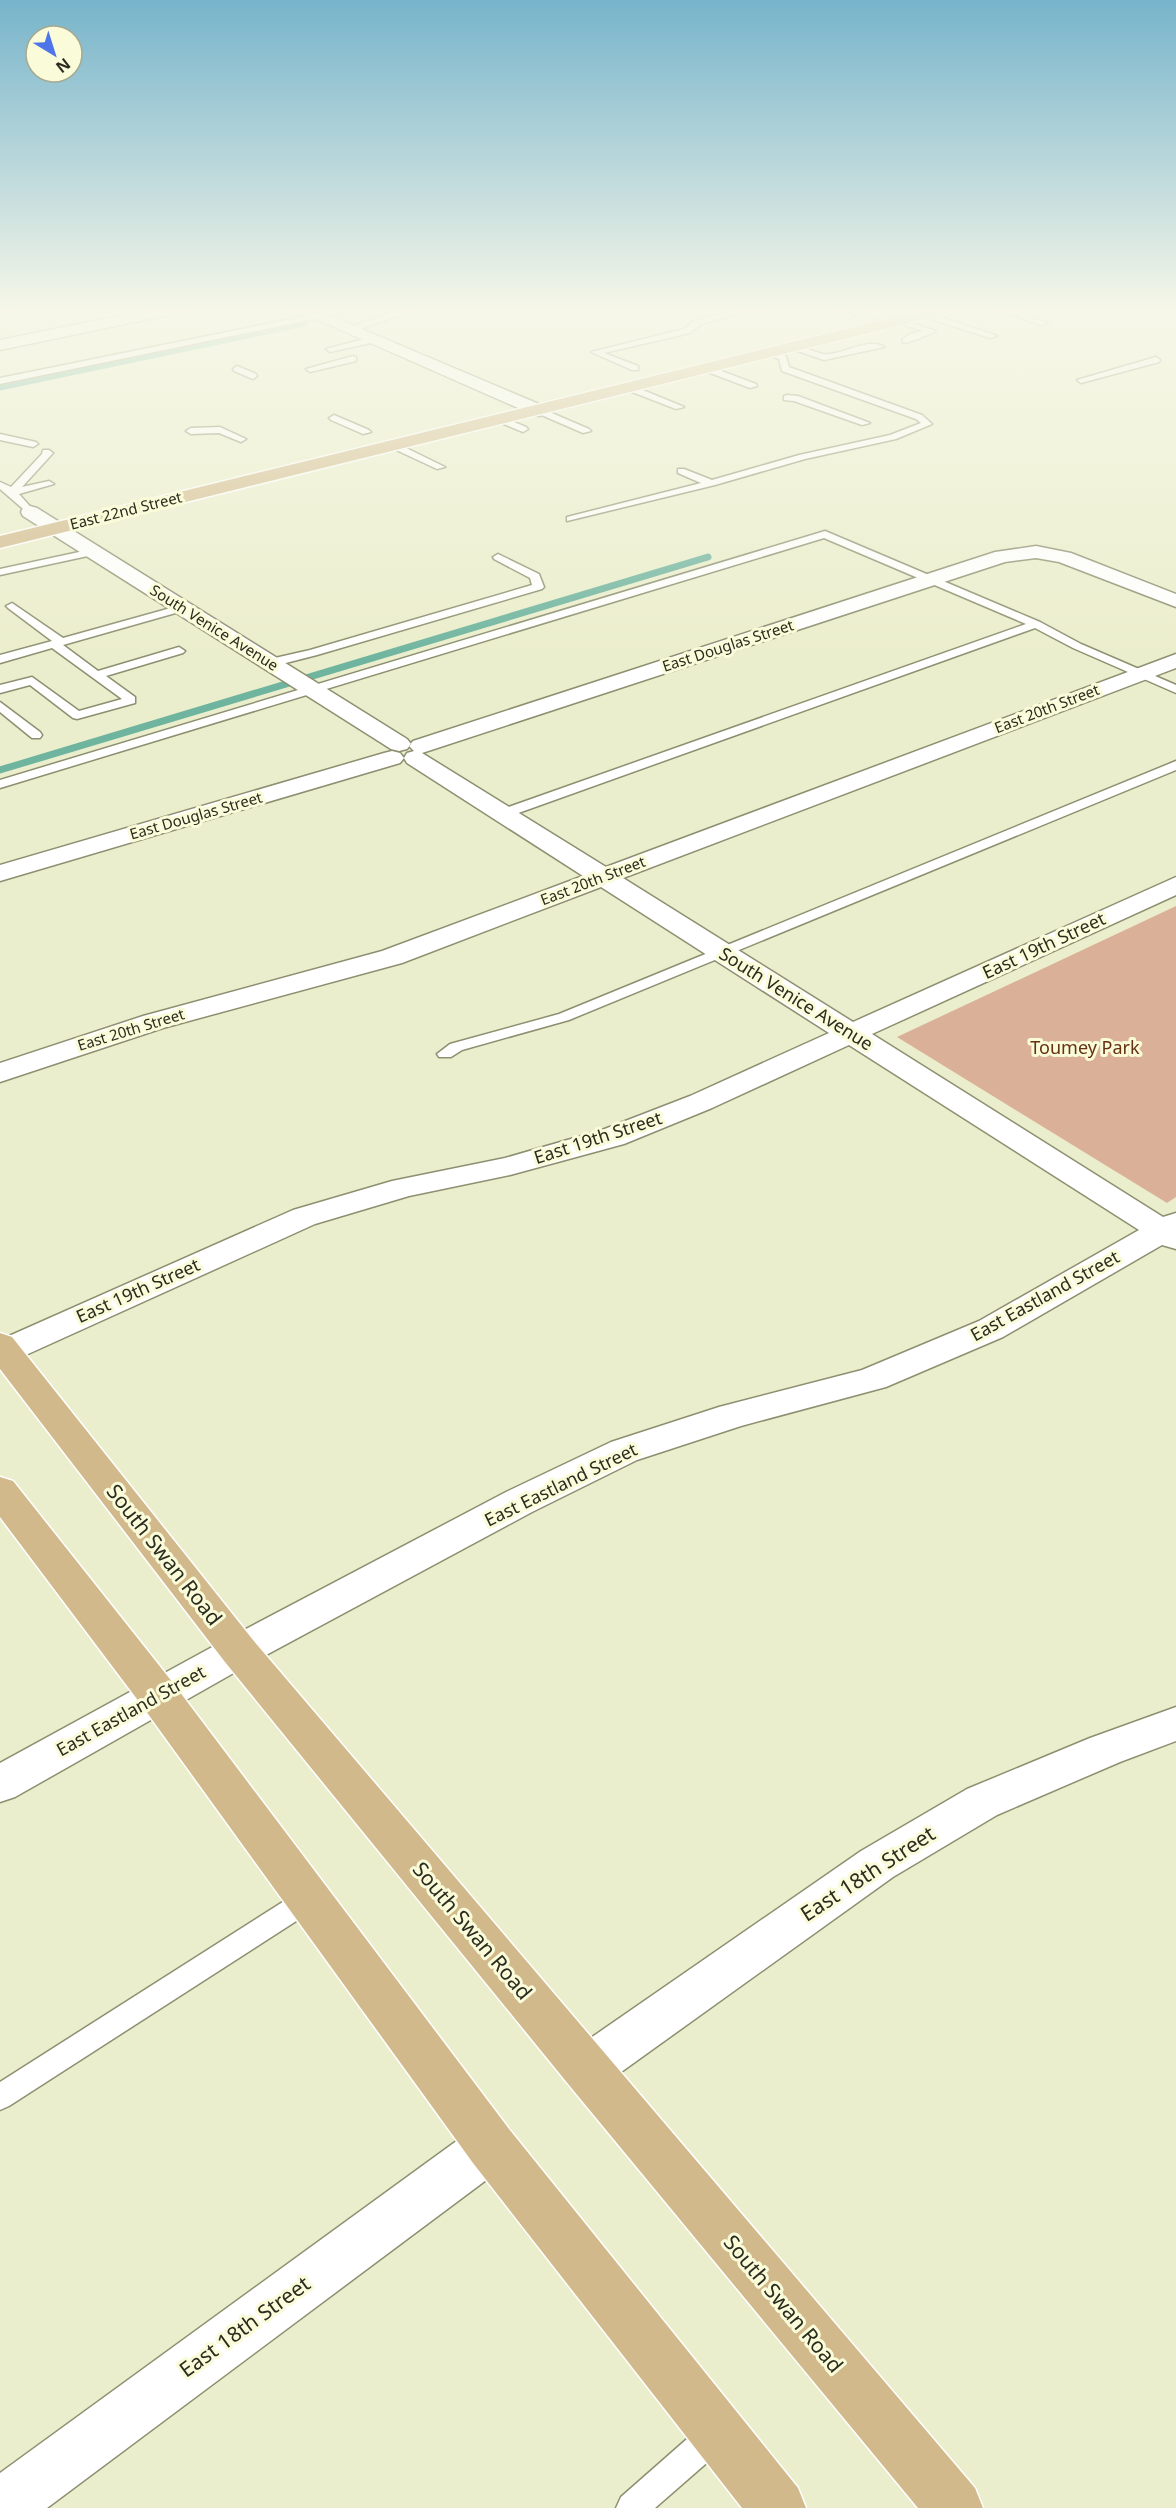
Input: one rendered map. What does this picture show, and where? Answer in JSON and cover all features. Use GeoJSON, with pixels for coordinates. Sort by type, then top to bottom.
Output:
{"type":"FeatureCollection","features":[{"type":"Feature","properties":{"kind":"main road","name":"East 22nd Street"},"geometry":{"type":"LineString","coordinates":[[0,542],[481,425]]}},
{"type":"Feature","properties":{"kind":"main road"},"geometry":{"type":"LineString","coordinates":[[343,437],[372,431]]}},
{"type":"Feature","properties":{"kind":"main road","name":"East 22nd Street"},"geometry":{"type":"LineString","coordinates":[[20,515],[54,507]]}},
{"type":"Feature","properties":{"kind":"main road","name":"South Swan Road"},"geometry":{"type":"LineString","coordinates":[[3,1348],[239,1651],[955,2508]]}},
{"type":"Feature","properties":{"kind":"main road"},"geometry":{"type":"LineString","coordinates":[[0,1490],[158,1695],[491,2146],[778,2508]]}},
{"type":"Feature","properties":{"kind":"street","name":"South Venice Avenue"},"geometry":{"type":"LineString","coordinates":[[20,515],[56,529],[310,688],[722,952],[1172,1231]]}},
{"type":"Feature","properties":{"kind":"street","name":"East Douglas Street"},"geometry":{"type":"LineString","coordinates":[[0,873],[407,752],[1002,556],[1036,549],[1064,557],[1176,601]]}},
{"type":"Feature","properties":{"kind":"street","name":"East 20th Street"},"geometry":{"type":"LineString","coordinates":[[0,1073],[153,1022],[392,957],[1176,660]]}},
{"type":"Feature","properties":{"kind":"street","name":"East 19th Street"},"geometry":{"type":"LineString","coordinates":[[3,1348],[304,1217],[403,1188],[510,1166],[613,1137],[701,1102],[853,1034],[1176,885]]}},
{"type":"Feature","properties":{"kind":"street","name":"East Eastland Street"},"geometry":{"type":"LineString","coordinates":[[0,1784],[239,1651],[519,1502],[624,1451],[732,1416],[884,1374],[991,1329],[1172,1231]]}},
{"type":"Feature","properties":{"kind":"street","name":"East 18th Street"},"geometry":{"type":"LineString","coordinates":[[586,2069],[877,1864],[982,1802],[1105,1750],[1176,1724]]}},
{"type":"Feature","properties":{"kind":"street","name":"East 18th Street"},"geometry":{"type":"LineString","coordinates":[[0,2508],[491,2146]]}},
{"type":"Feature","properties":{"kind":"lane"},"geometry":{"type":"LineString","coordinates":[[355,425],[372,431]]}},
{"type":"Feature","properties":{"kind":"lane"},"geometry":{"type":"LineString","coordinates":[[514,425],[523,429]]}},
{"type":"Feature","properties":{"kind":"lane"},"geometry":{"type":"LineString","coordinates":[[572,425],[586,431]]}},
{"type":"Feature","properties":{"kind":"lane"},"geometry":{"type":"LineString","coordinates":[[571,519],[832,450],[860,446],[925,425]]}},
{"type":"Feature","properties":{"kind":"lane"},"geometry":{"type":"LineString","coordinates":[[191,431],[220,430],[241,439]]}},
{"type":"Feature","properties":{"kind":"lane"},"geometry":{"type":"LineString","coordinates":[[2,438],[33,444]]}},
{"type":"Feature","properties":{"kind":"lane"},"geometry":{"type":"LineString","coordinates":[[394,446],[440,467]]}},
{"type":"Feature","properties":{"kind":"lane"},"geometry":{"type":"LineString","coordinates":[[12,492],[48,453],[46,452]]}},
{"type":"Feature","properties":{"kind":"lane"},"geometry":{"type":"LineString","coordinates":[[681,471],[711,483]]}},
{"type":"Feature","properties":{"kind":"lane"},"geometry":{"type":"LineString","coordinates":[[12,492],[49,484]]}},
{"type":"Feature","properties":{"kind":"lane"},"geometry":{"type":"LineString","coordinates":[[0,485],[12,492],[20,515]]}},
{"type":"Feature","properties":{"kind":"lane"},"geometry":{"type":"LineString","coordinates":[[0,784],[310,688],[825,534],[1036,624],[1077,646],[1176,689]]}},
{"type":"Feature","properties":{"kind":"lane"},"geometry":{"type":"LineString","coordinates":[[0,572],[93,552]]}},
{"type":"Feature","properties":{"kind":"lane"},"geometry":{"type":"LineString","coordinates":[[270,663],[313,653],[538,587],[535,576],[498,557]]}},
{"type":"Feature","properties":{"kind":"lane"},"geometry":{"type":"LineString","coordinates":[[0,689],[32,681],[77,716],[131,700],[96,675],[12,606]]}},
{"type":"Feature","properties":{"kind":"lane"},"geometry":{"type":"LineString","coordinates":[[0,659],[182,608]]}},
{"type":"Feature","properties":{"kind":"lane"},"geometry":{"type":"LineString","coordinates":[[505,813],[1036,624]]}},
{"type":"Feature","properties":{"kind":"lane"},"geometry":{"type":"LineString","coordinates":[[96,675],[179,651]]}},
{"type":"Feature","properties":{"kind":"lane"},"geometry":{"type":"LineString","coordinates":[[0,706],[36,735]]}},
{"type":"Feature","properties":{"kind":"lane"},"geometry":{"type":"LineString","coordinates":[[445,1054],[456,1047],[564,1017],[1176,765]]}},
{"type":"Feature","properties":{"kind":"lane"},"geometry":{"type":"LineString","coordinates":[[0,2097],[309,1899]]}},
{"type":"Feature","properties":{"kind":"lane"},"geometry":{"type":"LineString","coordinates":[[632,2508],[718,2431]]}},
{"type":"Feature","properties":{"kind":"green space","name":"Toumey Park"},"geometry":{"type":"Polygon","coordinates":[[[1176,906],[1176,1197],[1167,1203],[897,1037],[1176,906]]]}},
{"type":"Feature","properties":{"kind":"waterway"},"geometry":{"type":"LineString","coordinates":[[0,770],[708,557]]}}]}
